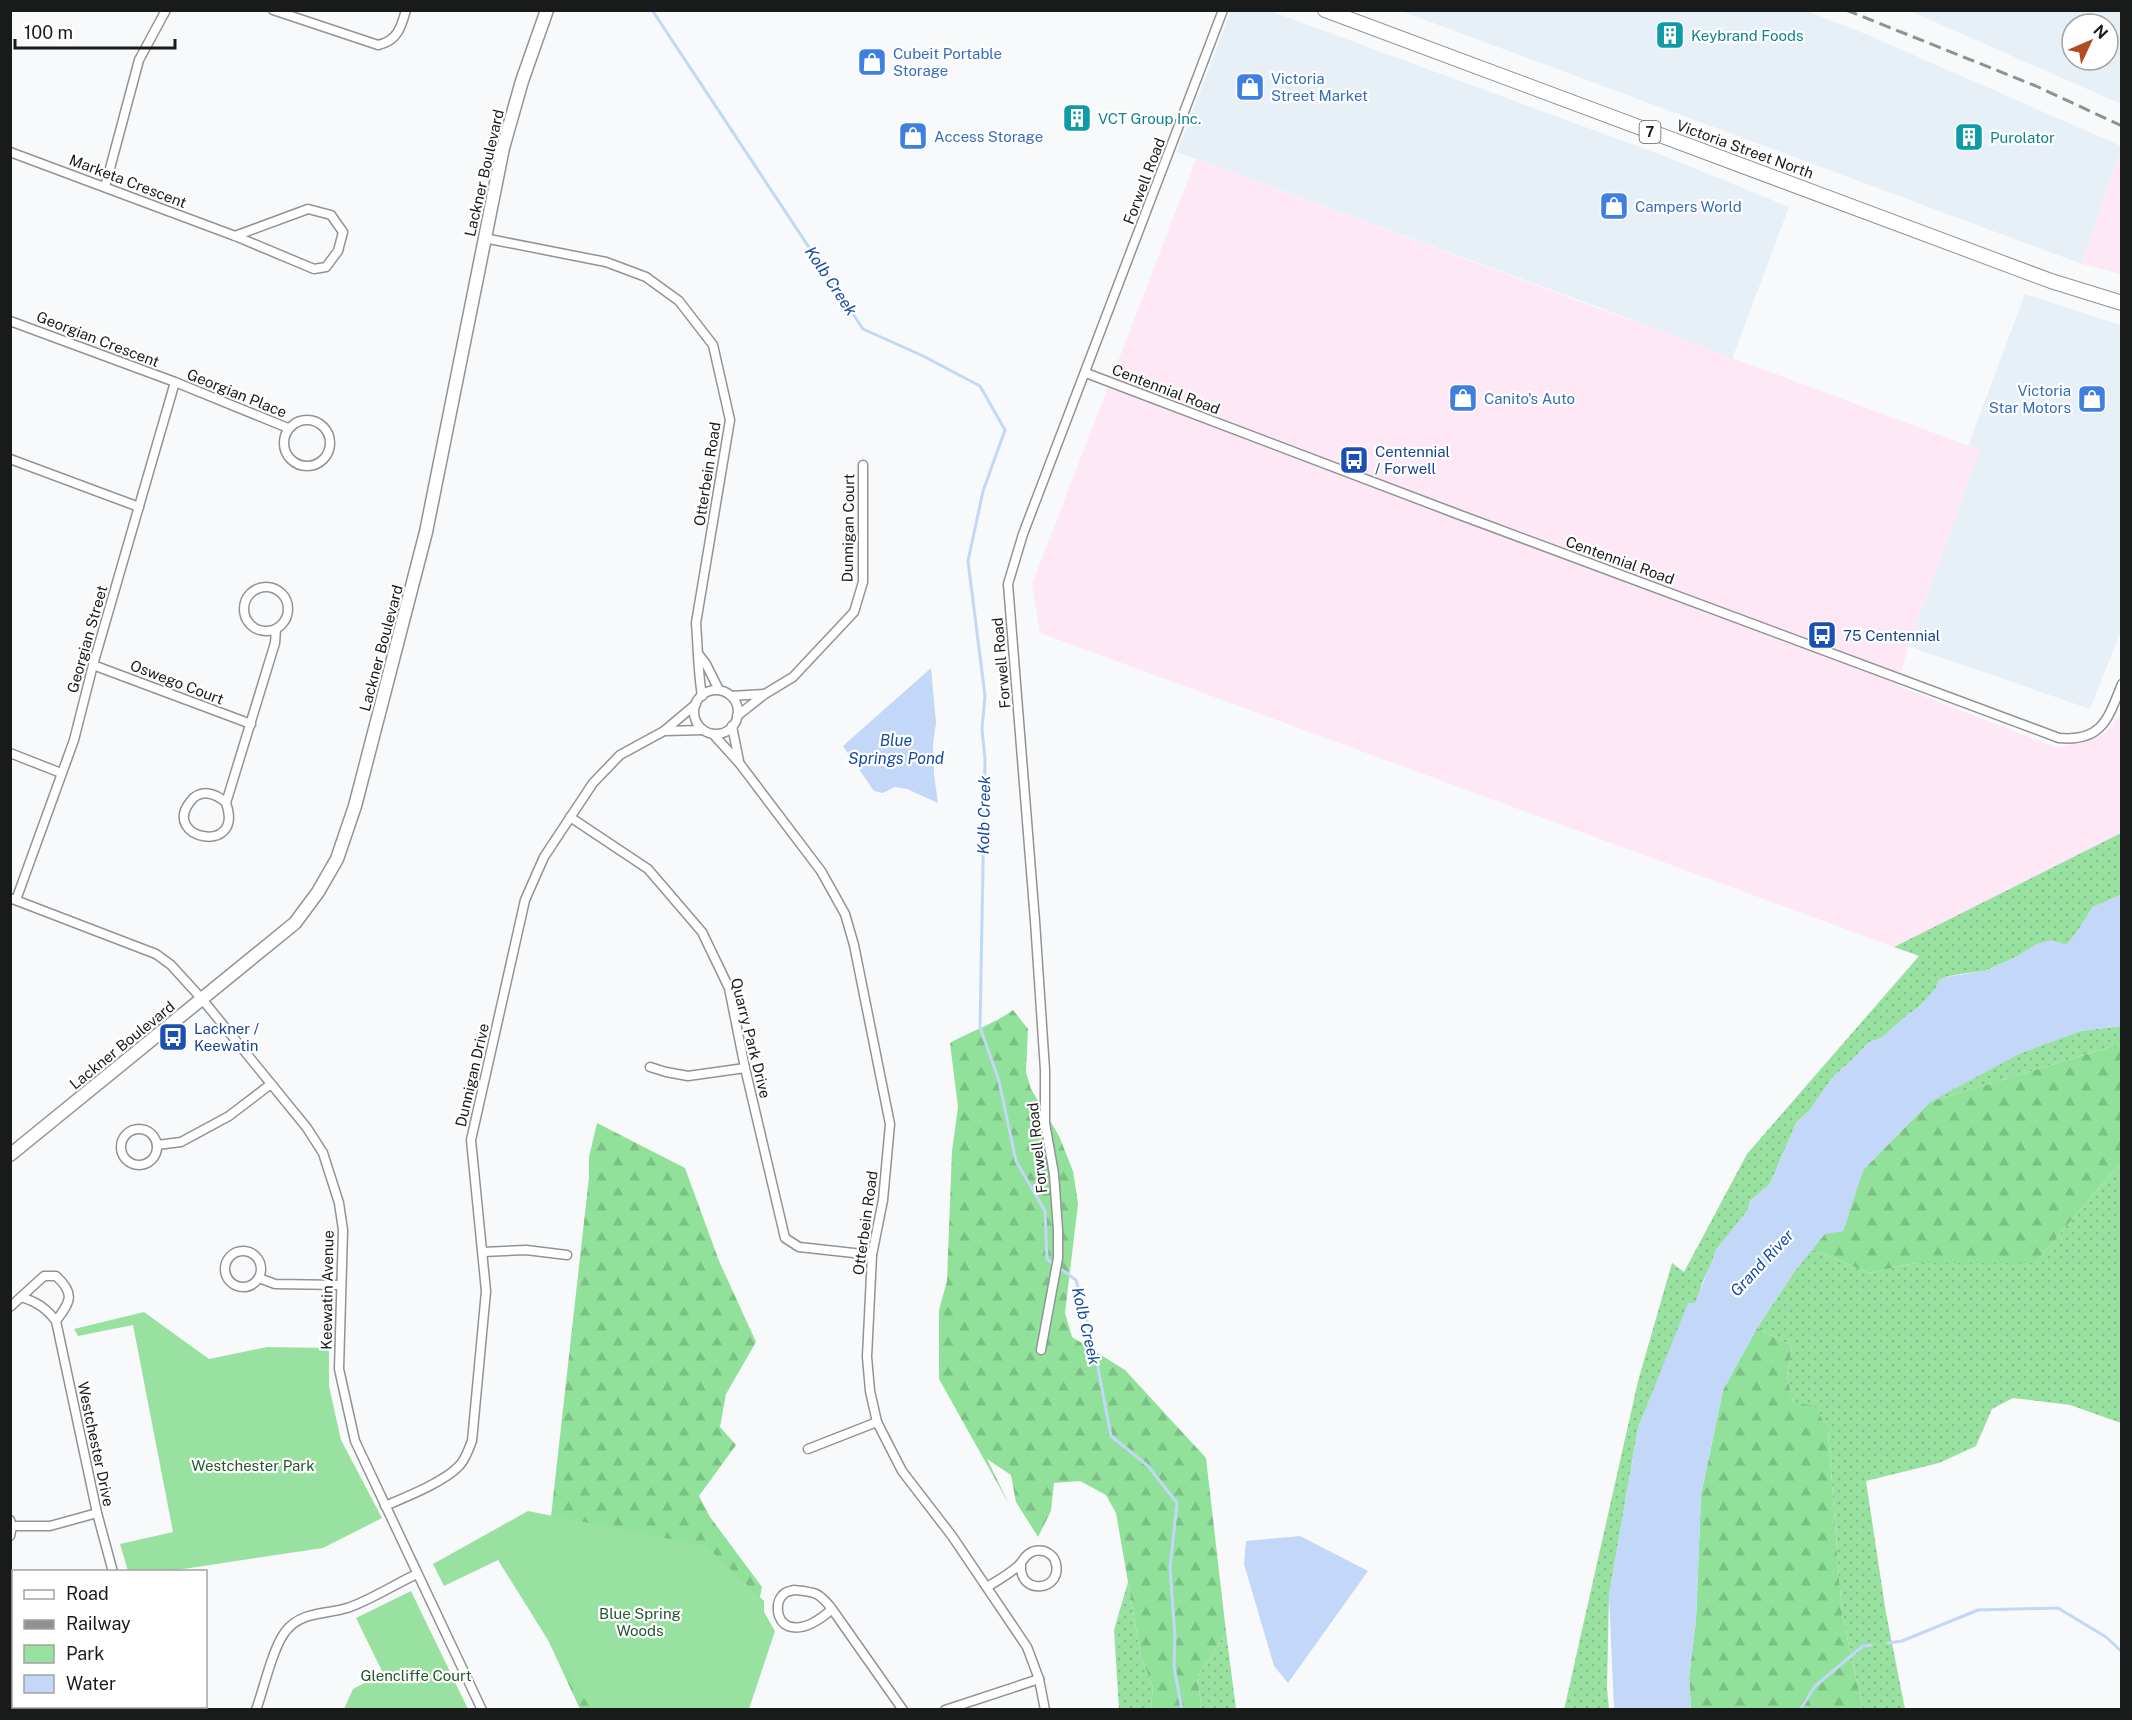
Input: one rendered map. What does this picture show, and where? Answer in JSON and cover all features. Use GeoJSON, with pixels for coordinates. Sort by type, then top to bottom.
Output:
{"type":"FeatureCollection","features":[{"type":"Feature","properties":{"kind":"main road","name":"Lackner Boulevard"},"geometry":{"type":"LineString","coordinates":[[10,1155],[295,923],[318,892],[337,858],[355,806],[426,532],[503,148],[522,81],[547,10]]}},
{"type":"Feature","properties":{"kind":"main road","name":"Victoria Street North"},"geometry":{"type":"LineString","coordinates":[[1325,10],[2050,281],[2121,303]]}},
{"type":"Feature","properties":{"kind":"street"},"geometry":{"type":"LineString","coordinates":[[105,187],[139,60],[166,10]]}},
{"type":"Feature","properties":{"kind":"street"},"geometry":{"type":"LineString","coordinates":[[273,10],[378,45],[391,41],[397,36],[406,10]]}},
{"type":"Feature","properties":{"kind":"street","name":"Forwell Road"},"geometry":{"type":"LineString","coordinates":[[1041,1350],[1058,1258],[1054,1174],[1045,1123],[1045,1070],[1035,921],[1008,584],[1023,534],[1223,10]]}},
{"type":"Feature","properties":{"kind":"street","name":"Marketa Crescent"},"geometry":{"type":"LineString","coordinates":[[10,152],[235,236],[314,269],[326,267],[338,251],[343,232],[331,215],[308,209],[235,236]]}},
{"type":"Feature","properties":{"kind":"street","name":"Otterbein Road"},"geometry":{"type":"LineString","coordinates":[[484,238],[606,262],[646,277],[679,301],[713,345],[730,420],[696,623],[699,655],[697,664],[702,696]]}},
{"type":"Feature","properties":{"kind":"street","name":"Georgian Crescent"},"geometry":{"type":"LineString","coordinates":[[10,321],[175,382]]}},
{"type":"Feature","properties":{"kind":"street","name":"Centennial Road"},"geometry":{"type":"LineString","coordinates":[[1086,373],[1470,519],[2059,738],[2073,739],[2097,732],[2109,718],[2121,684]]}},
{"type":"Feature","properties":{"kind":"street","name":"Georgian Place"},"geometry":{"type":"LineString","coordinates":[[175,382],[288,428]]}},
{"type":"Feature","properties":{"kind":"street","name":"Georgian Street"},"geometry":{"type":"LineString","coordinates":[[13,899],[74,740],[93,665],[175,382]]}},
{"type":"Feature","properties":{"kind":"street","name":"Georgian Place"},"geometry":{"type":"LineString","coordinates":[[308,420],[323,426],[330,442],[329,450],[322,461],[315,466],[307,467],[297,465],[290,460],[284,451],[283,443],[288,428],[300,421],[308,420]]}},
{"type":"Feature","properties":{"kind":"street"},"geometry":{"type":"LineString","coordinates":[[10,459],[140,507]]}},
{"type":"Feature","properties":{"kind":"street","name":"Dunnigan Court"},"geometry":{"type":"LineString","coordinates":[[737,716],[765,694],[793,677],[854,612],[863,582],[862,465]]}},
{"type":"Feature","properties":{"kind":"street"},"geometry":{"type":"LineString","coordinates":[[226,803],[214,794],[200,794],[193,798],[186,807],[184,815],[189,829],[202,837],[217,836],[226,828],[229,813],[226,803],[276,643],[276,629],[286,618],[288,611],[284,597],[277,590],[261,587],[254,590],[245,601],[243,610],[245,618],[251,626],[258,630],[266,632],[276,629]]}},
{"type":"Feature","properties":{"kind":"street","name":"Otterbein Road"},"geometry":{"type":"LineString","coordinates":[[699,655],[719,690]]}},
{"type":"Feature","properties":{"kind":"street","name":"Oswego Court"},"geometry":{"type":"LineString","coordinates":[[93,665],[251,724]]}},
{"type":"Feature","properties":{"kind":"street"},"geometry":{"type":"LineString","coordinates":[[703,730],[695,718],[696,704],[710,691],[719,690],[731,696],[736,706],[737,716],[732,726],[724,732],[713,734]]}},
{"type":"Feature","properties":{"kind":"street","name":"Dunnigan Court"},"geometry":{"type":"LineString","coordinates":[[731,696],[765,694]]}},
{"type":"Feature","properties":{"kind":"street","name":"Dunnigan Drive"},"geometry":{"type":"LineString","coordinates":[[385,1506],[448,1475],[459,1466],[472,1441],[486,1291],[471,1140],[525,900],[544,857],[593,783],[620,755],[664,731],[696,704]]}},
{"type":"Feature","properties":{"kind":"street","name":"Otterbein Road"},"geometry":{"type":"LineString","coordinates":[[732,726],[740,764]]}},
{"type":"Feature","properties":{"kind":"street","name":"Otterbein Road"},"geometry":{"type":"LineString","coordinates":[[703,730],[713,734],[740,764],[821,871],[845,914],[854,945],[890,1124],[883,1200],[872,1255],[867,1357],[870,1390],[877,1422],[902,1471],[952,1536],[1027,1647],[1039,1679],[1045,1710]]}},
{"type":"Feature","properties":{"kind":"street","name":"Dunnigan Drive"},"geometry":{"type":"LineString","coordinates":[[664,731],[703,730]]}},
{"type":"Feature","properties":{"kind":"street"},"geometry":{"type":"LineString","coordinates":[[10,753],[61,772]]}},
{"type":"Feature","properties":{"kind":"street","name":"Quarry Park Drive"},"geometry":{"type":"LineString","coordinates":[[570,817],[648,869],[702,932],[729,988],[745,1068],[785,1238],[799,1247],[872,1255]]}},
{"type":"Feature","properties":{"kind":"street","name":"Keewatin Avenue"},"geometry":{"type":"LineString","coordinates":[[13,899],[156,954],[171,965],[202,999],[307,1128],[323,1153],[332,1176],[344,1230],[339,1369],[355,1441],[482,1710]]}},
{"type":"Feature","properties":{"kind":"street"},"geometry":{"type":"LineString","coordinates":[[650,1066],[673,1074],[688,1076],[745,1068]]}},
{"type":"Feature","properties":{"kind":"street"},"geometry":{"type":"LineString","coordinates":[[157,1145],[181,1142],[229,1116],[271,1084]]}},
{"type":"Feature","properties":{"kind":"street"},"geometry":{"type":"LineString","coordinates":[[135,1129],[149,1132],[157,1145],[153,1158],[144,1165],[137,1165],[126,1160],[121,1149],[124,1136],[135,1129]]}},
{"type":"Feature","properties":{"kind":"street"},"geometry":{"type":"LineString","coordinates":[[483,1252],[526,1250],[567,1255]]}},
{"type":"Feature","properties":{"kind":"street"},"geometry":{"type":"LineString","coordinates":[[237,1252],[253,1254],[261,1263],[259,1278],[249,1286],[236,1286],[225,1273],[228,1259],[237,1252]]}},
{"type":"Feature","properties":{"kind":"street"},"geometry":{"type":"LineString","coordinates":[[10,1306],[44,1276],[56,1276],[66,1285],[70,1296],[56,1321],[35,1301],[21,1297]]}},
{"type":"Feature","properties":{"kind":"street"},"geometry":{"type":"LineString","coordinates":[[259,1278],[275,1284],[341,1285]]}},
{"type":"Feature","properties":{"kind":"street","name":"Westchester Drive"},"geometry":{"type":"LineString","coordinates":[[56,1321],[97,1513],[112,1570]]}},
{"type":"Feature","properties":{"kind":"street"},"geometry":{"type":"LineString","coordinates":[[808,1449],[877,1422]]}},
{"type":"Feature","properties":{"kind":"street"},"geometry":{"type":"LineString","coordinates":[[11,1527],[50,1526],[97,1513]]}},
{"type":"Feature","properties":{"kind":"street"},"geometry":{"type":"LineString","coordinates":[[987,1587],[1021,1565],[1026,1556],[1041,1551],[1051,1555],[1057,1571],[1055,1577],[1047,1585],[1036,1587],[1025,1581],[1020,1571],[1021,1565]]}},
{"type":"Feature","properties":{"kind":"street"},"geometry":{"type":"LineString","coordinates":[[256,1710],[276,1650],[284,1633],[293,1623],[306,1616],[348,1608],[417,1574]]}},
{"type":"Feature","properties":{"kind":"street"},"geometry":{"type":"LineString","coordinates":[[832,1609],[821,1619],[800,1627],[788,1626],[781,1620],[777,1611],[779,1601],[785,1593],[794,1590],[815,1592],[823,1597],[832,1609],[903,1710]]}},
{"type":"Feature","properties":{"kind":"street"},"geometry":{"type":"LineString","coordinates":[[945,1710],[1039,1679]]}},
{"type":"Feature","properties":{"kind":"shaded area"},"geometry":{"type":"Polygon","coordinates":[[[1231,11],[1270,11],[1664,156],[1789,207],[1732,359],[1606,310],[1177,152],[1231,11]]]}},
{"type":"Feature","properties":{"kind":"shaded area"},"geometry":{"type":"Polygon","coordinates":[[[1401,11],[1807,11],[1868,35],[2121,146],[2121,149],[2082,264],[1401,11]]]}},
{"type":"Feature","properties":{"kind":"shaded area"},"geometry":{"type":"Polygon","coordinates":[[[1910,11],[2121,11],[2121,104],[1910,11]]]}},
{"type":"Feature","properties":{"kind":"shaded area"},"geometry":{"type":"Polygon","coordinates":[[[2121,149],[2121,274],[2082,264],[2121,149]]]}},
{"type":"Feature","properties":{"kind":"shaded area"},"geometry":{"type":"Polygon","coordinates":[[[1196,159],[1980,450],[1908,646],[1898,686],[2058,748],[2103,735],[2121,715],[2121,833],[1894,947],[1040,633],[1032,584],[1196,159]]]}},
{"type":"Feature","properties":{"kind":"shaded area"},"geometry":{"type":"Polygon","coordinates":[[[2025,294],[2121,325],[2121,631],[2090,709],[1908,646],[1980,450],[1968,446],[2025,294]]]}},
{"type":"Feature","properties":{"kind":"green space"},"geometry":{"type":"Polygon","coordinates":[[[2121,833],[2121,895],[2093,907],[2066,945],[2057,942],[2037,944],[2018,956],[1985,971],[1960,974],[1939,980],[1936,988],[1918,1008],[1883,1037],[1868,1043],[1832,1078],[1810,1110],[1796,1123],[1770,1184],[1750,1201],[1748,1210],[1716,1250],[1698,1299],[1663,1367],[1638,1428],[1609,1596],[1607,1688],[1609,1709],[1564,1710],[1638,1381],[1672,1263],[1684,1272],[1747,1154],[1919,956],[1894,947],[2121,833]]]}},
{"type":"Feature","properties":{"kind":"green space"},"geometry":{"type":"Polygon","coordinates":[[[1013,1010],[1028,1029],[1026,1072],[1031,1089],[1059,1136],[1073,1171],[1078,1204],[1065,1313],[1072,1337],[1125,1370],[1206,1458],[1226,1632],[1197,1677],[1202,1709],[1151,1709],[1153,1687],[1141,1657],[1116,1513],[1106,1495],[1080,1481],[1054,1483],[1051,1511],[1038,1537],[1016,1502],[1011,1475],[987,1459],[1009,1504],[939,1379],[939,1310],[947,1281],[952,1151],[958,1107],[950,1043],[1013,1010]]]}},
{"type":"Feature","properties":{"kind":"green space"},"geometry":{"type":"Polygon","coordinates":[[[2121,1026],[2121,1047],[2110,1047],[1930,1102],[1983,1067],[2080,1031],[2121,1026]]]}},
{"type":"Feature","properties":{"kind":"green space"},"geometry":{"type":"Polygon","coordinates":[[[2110,1047],[2121,1047],[2121,1162],[2035,1263],[1915,1263],[1869,1273],[1812,1249],[1825,1233],[1843,1231],[1863,1170],[1930,1102],[2110,1047]]]}},
{"type":"Feature","properties":{"kind":"green space"},"geometry":{"type":"Polygon","coordinates":[[[597,1123],[685,1168],[719,1261],[756,1342],[726,1394],[720,1427],[736,1445],[699,1496],[710,1517],[762,1587],[737,1709],[580,1709],[526,1592],[546,1561],[589,1177],[589,1157],[597,1123]]]}},
{"type":"Feature","properties":{"kind":"green space"},"geometry":{"type":"Polygon","coordinates":[[[2121,1162],[2121,1423],[2070,1405],[2013,1398],[1992,1409],[1976,1446],[1939,1463],[1866,1481],[1886,1613],[1905,1709],[1863,1709],[1842,1614],[1828,1431],[1793,1402],[1787,1376],[1792,1346],[1757,1328],[1812,1249],[1869,1273],[1915,1263],[2035,1263],[2121,1162]]]}},
{"type":"Feature","properties":{"kind":"green space","name":"Westchester Park"},"geometry":{"type":"Polygon","coordinates":[[[144,1312],[209,1359],[267,1347],[329,1348],[329,1386],[341,1440],[382,1518],[323,1548],[177,1570],[128,1570],[120,1544],[173,1532],[133,1325],[78,1336],[74,1329],[144,1312]]]}},
{"type":"Feature","properties":{"kind":"green space"},"geometry":{"type":"Polygon","coordinates":[[[1757,1328],[1792,1346],[1787,1376],[1793,1402],[1815,1406],[1828,1431],[1842,1614],[1863,1709],[1691,1710],[1689,1677],[1696,1620],[1701,1495],[1723,1390],[1757,1328]]]}},
{"type":"Feature","properties":{"kind":"green space","name":"Blue Spring Woods"},"geometry":{"type":"Polygon","coordinates":[[[528,1511],[706,1546],[764,1601],[764,1612],[775,1631],[749,1709],[591,1709],[498,1560],[444,1586],[433,1564],[528,1511]]]}},
{"type":"Feature","properties":{"kind":"green space"},"geometry":{"type":"Polygon","coordinates":[[[1128,1582],[1141,1657],[1153,1687],[1151,1709],[1119,1709],[1114,1630],[1128,1582]]]}},
{"type":"Feature","properties":{"kind":"green space","name":"Glencliffe Court"},"geometry":{"type":"Polygon","coordinates":[[[411,1591],[468,1709],[344,1709],[353,1689],[383,1673],[356,1618],[411,1591]]]}},
{"type":"Feature","properties":{"kind":"green space"},"geometry":{"type":"Polygon","coordinates":[[[1226,1632],[1236,1709],[1202,1709],[1197,1677],[1226,1632]]]}},
{"type":"Feature","properties":{"kind":"water","name":"Blue Springs Pond"},"geometry":{"type":"Polygon","coordinates":[[[931,668],[936,723],[933,745],[934,774],[938,803],[907,789],[895,787],[883,793],[874,791],[843,746],[931,668]]]}},
{"type":"Feature","properties":{"kind":"water","name":"Grand River"},"geometry":{"type":"Polygon","coordinates":[[[2121,895],[2121,1026],[2080,1031],[2021,1053],[1930,1102],[1863,1170],[1843,1231],[1825,1234],[1794,1272],[1757,1328],[1723,1390],[1701,1495],[1696,1620],[1689,1677],[1691,1709],[1614,1709],[1609,1596],[1638,1428],[1688,1303],[1695,1303],[1716,1250],[1748,1210],[1750,1201],[1770,1184],[1796,1123],[1810,1110],[1832,1078],[1868,1043],[1883,1037],[1918,1008],[1936,988],[1939,980],[1985,971],[2018,956],[2037,944],[2050,940],[2066,945],[2093,907],[2121,895]]]}},
{"type":"Feature","properties":{"kind":"water"},"geometry":{"type":"Polygon","coordinates":[[[1300,1536],[1368,1571],[1288,1683],[1274,1666],[1244,1564],[1246,1541],[1300,1536]]]}},
{"type":"Feature","properties":{"kind":"waterway","name":"Kolb Creek"},"geometry":{"type":"LineString","coordinates":[[652,10],[863,329],[921,355],[980,386],[1005,430],[983,491],[968,561],[985,696],[982,729],[985,759],[980,1027],[999,1081],[1016,1161],[1045,1211],[1047,1259],[1076,1280],[1095,1352],[1111,1436],[1148,1466],[1177,1503],[1170,1568],[1175,1637],[1174,1667],[1182,1710]]}},
{"type":"Feature","properties":{"kind":"waterway"},"geometry":{"type":"LineString","coordinates":[[1888,1643],[1902,1641],[1978,1610],[2058,1608],[2106,1637],[2122,1652]]}},
{"type":"Feature","properties":{"kind":"waterway"},"geometry":{"type":"LineString","coordinates":[[1800,1710],[1815,1686],[1863,1646],[1871,1645]]}},
{"type":"Feature","properties":{"kind":"railway"},"geometry":{"type":"LineString","coordinates":[[1846,10],[2036,86],[2122,126]]}},
{"type":"Feature","properties":{"kind":"place","name":"Keybrand Foods"},"geometry":{"type":"Point","coordinates":[1670,35]}},
{"type":"Feature","properties":{"kind":"place","name":"Cubeit Portable Storage"},"geometry":{"type":"Point","coordinates":[872,62]}},
{"type":"Feature","properties":{"kind":"place","name":"Victoria Street Market"},"geometry":{"type":"Point","coordinates":[1250,87]}},
{"type":"Feature","properties":{"kind":"place","name":"VCT Group Inc."},"geometry":{"type":"Point","coordinates":[1077,118]}},
{"type":"Feature","properties":{"kind":"place","name":"Access Storage"},"geometry":{"type":"Point","coordinates":[913,136]}},
{"type":"Feature","properties":{"kind":"place","name":"Purolator"},"geometry":{"type":"Point","coordinates":[1969,137]}},
{"type":"Feature","properties":{"kind":"place","name":"Campers World"},"geometry":{"type":"Point","coordinates":[1614,206]}},
{"type":"Feature","properties":{"kind":"place","name":"Canito's Auto"},"geometry":{"type":"Point","coordinates":[1463,398]}},
{"type":"Feature","properties":{"kind":"place","name":"Victoria Star Motors"},"geometry":{"type":"Point","coordinates":[2092,399]}},
{"type":"Feature","properties":{"kind":"place","name":"Centennial / Forwell"},"geometry":{"type":"Point","coordinates":[1354,460]}},
{"type":"Feature","properties":{"kind":"place","name":"75 Centennial"},"geometry":{"type":"Point","coordinates":[1822,635]}},
{"type":"Feature","properties":{"kind":"place","name":"Lackner / Keewatin"},"geometry":{"type":"Point","coordinates":[173,1037]}}]}
